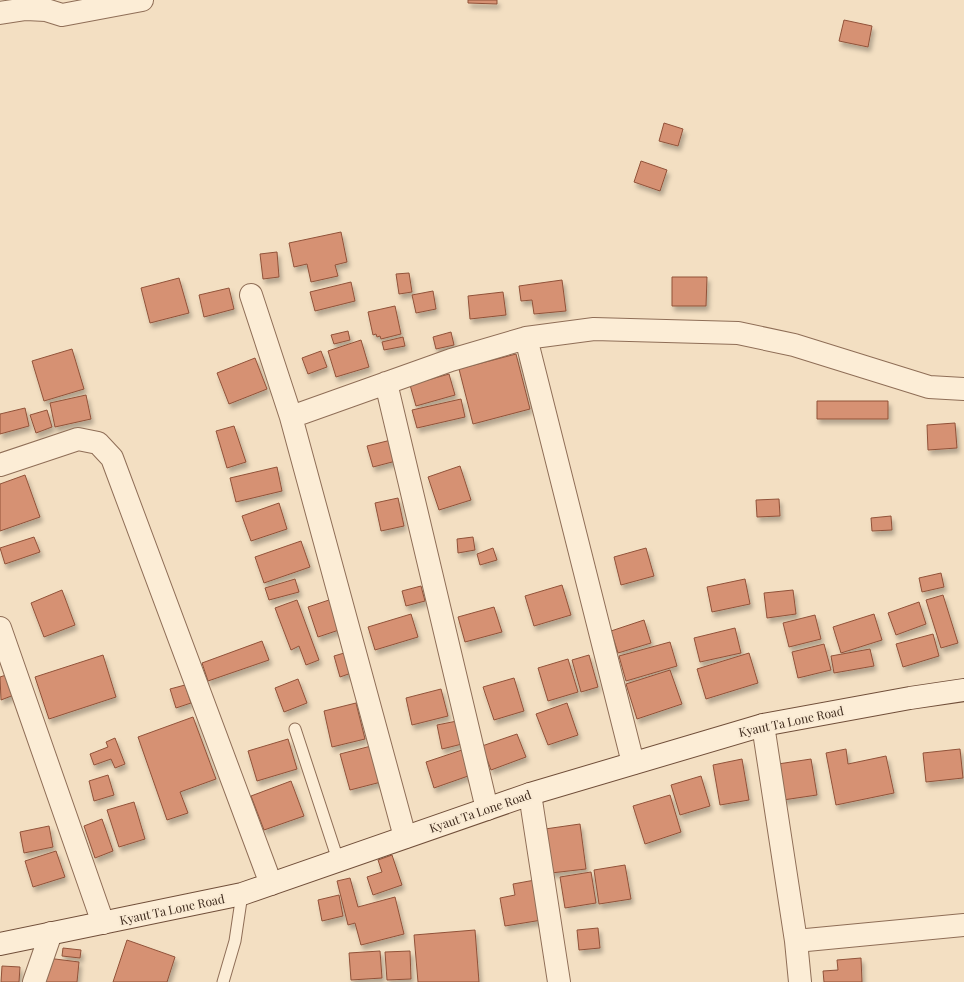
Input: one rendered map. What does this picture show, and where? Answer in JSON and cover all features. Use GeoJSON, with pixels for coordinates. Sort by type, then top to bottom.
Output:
{"type":"FeatureCollection","features":[{"type":"Feature","properties":{"kind":"street"},"geometry":{"type":"LineString","coordinates":[[0,13],[26,9],[46,10],[62,15],[142,0]]}},
{"type":"Feature","properties":{"kind":"street"},"geometry":{"type":"LineString","coordinates":[[251,296],[292,417],[405,837]]}},
{"type":"Feature","properties":{"kind":"street"},"geometry":{"type":"LineString","coordinates":[[292,417],[451,360],[526,338],[594,329],[738,334],[794,345],[929,387],[964,389]]}},
{"type":"Feature","properties":{"kind":"street"},"geometry":{"type":"LineString","coordinates":[[526,338],[633,763]]}},
{"type":"Feature","properties":{"kind":"street"},"geometry":{"type":"LineString","coordinates":[[386,383],[487,809]]}},
{"type":"Feature","properties":{"kind":"street"},"geometry":{"type":"LineString","coordinates":[[0,465],[78,439],[98,442],[112,458],[271,884]]}},
{"type":"Feature","properties":{"kind":"street"},"geometry":{"type":"LineString","coordinates":[[0,628],[103,923]]}},
{"type":"Feature","properties":{"kind":"street","name":"Kyaut Ta Lone Road"},"geometry":{"type":"LineString","coordinates":[[0,944],[242,894],[530,794],[763,725],[910,698],[964,690]]}},
{"type":"Feature","properties":{"kind":"street"},"geometry":{"type":"LineString","coordinates":[[763,725],[796,941],[800,982]]}},
{"type":"Feature","properties":{"kind":"street"},"geometry":{"type":"LineString","coordinates":[[530,794],[559,982]]}},
{"type":"Feature","properties":{"kind":"street"},"geometry":{"type":"LineString","coordinates":[[796,941],[964,925]]}},
{"type":"Feature","properties":{"kind":"street"},"geometry":{"type":"LineString","coordinates":[[34,982],[51,933]]}},
{"type":"Feature","properties":{"kind":"lane"},"geometry":{"type":"LineString","coordinates":[[295,729],[338,860]]}},
{"type":"Feature","properties":{"kind":"lane"},"geometry":{"type":"LineString","coordinates":[[223,982],[235,941],[242,894]]}},
{"type":"Feature","properties":{"kind":"building"},"geometry":{"type":"Polygon","coordinates":[[[468,0],[497,0],[497,4],[468,3],[468,0]]]}},
{"type":"Feature","properties":{"kind":"building"},"geometry":{"type":"Polygon","coordinates":[[[844,20],[872,26],[868,47],[839,41],[844,20]]]}},
{"type":"Feature","properties":{"kind":"building"},"geometry":{"type":"Polygon","coordinates":[[[664,123],[683,129],[678,146],[659,141],[664,123]]]}},
{"type":"Feature","properties":{"kind":"building"},"geometry":{"type":"Polygon","coordinates":[[[641,161],[667,170],[660,191],[634,182],[641,161]]]}},
{"type":"Feature","properties":{"kind":"building"},"geometry":{"type":"Polygon","coordinates":[[[341,232],[347,262],[335,265],[338,276],[311,282],[307,264],[294,267],[289,243],[341,232]]]}},
{"type":"Feature","properties":{"kind":"building"},"geometry":{"type":"Polygon","coordinates":[[[277,252],[279,277],[263,279],[260,254],[277,252]]]}},
{"type":"Feature","properties":{"kind":"building"},"geometry":{"type":"Polygon","coordinates":[[[409,273],[412,292],[399,294],[396,274],[409,273]]]}},
{"type":"Feature","properties":{"kind":"building"},"geometry":{"type":"Polygon","coordinates":[[[672,277],[707,277],[706,306],[672,306],[672,277]]]}},
{"type":"Feature","properties":{"kind":"building"},"geometry":{"type":"Polygon","coordinates":[[[179,278],[189,313],[150,323],[141,288],[179,278]]]}},
{"type":"Feature","properties":{"kind":"building"},"geometry":{"type":"Polygon","coordinates":[[[562,280],[566,311],[534,314],[532,300],[521,301],[519,286],[562,280]]]}},
{"type":"Feature","properties":{"kind":"building"},"geometry":{"type":"Polygon","coordinates":[[[351,282],[355,301],[315,311],[310,292],[351,282]]]}},
{"type":"Feature","properties":{"kind":"building"},"geometry":{"type":"Polygon","coordinates":[[[229,288],[234,309],[204,317],[199,295],[229,288]]]}},
{"type":"Feature","properties":{"kind":"building"},"geometry":{"type":"Polygon","coordinates":[[[433,291],[436,309],[416,313],[412,295],[433,291]]]}},
{"type":"Feature","properties":{"kind":"building"},"geometry":{"type":"Polygon","coordinates":[[[503,292],[506,315],[470,319],[468,296],[503,292]]]}},
{"type":"Feature","properties":{"kind":"building"},"geometry":{"type":"Polygon","coordinates":[[[395,306],[401,334],[381,339],[380,336],[377,337],[376,334],[373,335],[368,312],[395,306]]]}},
{"type":"Feature","properties":{"kind":"building"},"geometry":{"type":"Polygon","coordinates":[[[348,331],[350,340],[334,344],[331,335],[348,331]]]}},
{"type":"Feature","properties":{"kind":"building"},"geometry":{"type":"Polygon","coordinates":[[[451,332],[454,345],[436,349],[433,337],[451,332]]]}},
{"type":"Feature","properties":{"kind":"building"},"geometry":{"type":"Polygon","coordinates":[[[403,337],[405,346],[384,350],[382,342],[403,337]]]}},
{"type":"Feature","properties":{"kind":"building"},"geometry":{"type":"Polygon","coordinates":[[[361,340],[369,367],[336,377],[328,351],[361,340]]]}},
{"type":"Feature","properties":{"kind":"building"},"geometry":{"type":"Polygon","coordinates":[[[72,349],[84,389],[44,401],[32,361],[72,349]]]}},
{"type":"Feature","properties":{"kind":"building"},"geometry":{"type":"Polygon","coordinates":[[[321,351],[327,367],[308,374],[302,358],[321,351]]]}},
{"type":"Feature","properties":{"kind":"building"},"geometry":{"type":"Polygon","coordinates":[[[516,354],[530,409],[473,424],[459,369],[516,354]]]}},
{"type":"Feature","properties":{"kind":"building"},"geometry":{"type":"Polygon","coordinates":[[[255,358],[267,389],[229,404],[217,373],[255,358]]]}},
{"type":"Feature","properties":{"kind":"building"},"geometry":{"type":"Polygon","coordinates":[[[449,374],[455,395],[416,406],[410,385],[449,374]]]}},
{"type":"Feature","properties":{"kind":"building"},"geometry":{"type":"Polygon","coordinates":[[[86,395],[91,419],[55,427],[50,403],[86,395]]]}},
{"type":"Feature","properties":{"kind":"building"},"geometry":{"type":"Polygon","coordinates":[[[461,399],[465,417],[417,428],[412,410],[461,399]]]}},
{"type":"Feature","properties":{"kind":"building"},"geometry":{"type":"Polygon","coordinates":[[[817,401],[888,401],[888,419],[817,419],[817,401]]]}},
{"type":"Feature","properties":{"kind":"building"},"geometry":{"type":"Polygon","coordinates":[[[25,408],[29,426],[0,434],[0,414],[25,408]]]}},
{"type":"Feature","properties":{"kind":"building"},"geometry":{"type":"Polygon","coordinates":[[[47,410],[52,427],[36,433],[30,415],[47,410]]]}},
{"type":"Feature","properties":{"kind":"building"},"geometry":{"type":"Polygon","coordinates":[[[955,423],[957,448],[928,450],[927,425],[955,423]]]}},
{"type":"Feature","properties":{"kind":"building"},"geometry":{"type":"Polygon","coordinates":[[[234,426],[246,462],[227,468],[216,431],[234,426]]]}},
{"type":"Feature","properties":{"kind":"building"},"geometry":{"type":"Polygon","coordinates":[[[391,440],[396,461],[373,467],[367,446],[391,440]]]}},
{"type":"Feature","properties":{"kind":"building"},"geometry":{"type":"Polygon","coordinates":[[[460,466],[471,500],[439,510],[428,477],[460,466]]]}},
{"type":"Feature","properties":{"kind":"building"},"geometry":{"type":"Polygon","coordinates":[[[277,467],[282,491],[236,502],[230,478],[277,467]]]}},
{"type":"Feature","properties":{"kind":"building"},"geometry":{"type":"Polygon","coordinates":[[[25,475],[40,517],[0,531],[0,484],[25,475]]]}},
{"type":"Feature","properties":{"kind":"building"},"geometry":{"type":"Polygon","coordinates":[[[398,498],[404,526],[381,531],[375,503],[398,498]]]}},
{"type":"Feature","properties":{"kind":"building"},"geometry":{"type":"Polygon","coordinates":[[[779,499],[780,516],[757,517],[756,500],[779,499]]]}},
{"type":"Feature","properties":{"kind":"building"},"geometry":{"type":"Polygon","coordinates":[[[279,503],[287,529],[251,541],[242,516],[279,503]]]}},
{"type":"Feature","properties":{"kind":"building"},"geometry":{"type":"Polygon","coordinates":[[[891,516],[892,530],[872,531],[871,518],[891,516]]]}},
{"type":"Feature","properties":{"kind":"building"},"geometry":{"type":"Polygon","coordinates":[[[34,537],[40,552],[5,564],[0,548],[34,537]]]}},
{"type":"Feature","properties":{"kind":"building"},"geometry":{"type":"Polygon","coordinates":[[[473,537],[475,550],[458,553],[457,539],[473,537]]]}},
{"type":"Feature","properties":{"kind":"building"},"geometry":{"type":"Polygon","coordinates":[[[301,541],[310,567],[264,583],[255,557],[301,541]]]}},
{"type":"Feature","properties":{"kind":"building"},"geometry":{"type":"Polygon","coordinates":[[[493,548],[497,560],[480,565],[477,554],[493,548]]]}},
{"type":"Feature","properties":{"kind":"building"},"geometry":{"type":"Polygon","coordinates":[[[646,548],[654,576],[621,585],[614,557],[646,548]]]}},
{"type":"Feature","properties":{"kind":"building"},"geometry":{"type":"Polygon","coordinates":[[[941,573],[944,587],[922,592],[919,578],[941,573]]]}},
{"type":"Feature","properties":{"kind":"building"},"geometry":{"type":"Polygon","coordinates":[[[295,579],[299,592],[269,600],[265,588],[295,579]]]}},
{"type":"Feature","properties":{"kind":"building"},"geometry":{"type":"Polygon","coordinates":[[[745,579],[750,604],[712,612],[707,587],[745,579]]]}},
{"type":"Feature","properties":{"kind":"building"},"geometry":{"type":"Polygon","coordinates":[[[562,585],[571,615],[534,626],[525,596],[562,585]]]}},
{"type":"Feature","properties":{"kind":"building"},"geometry":{"type":"Polygon","coordinates":[[[421,586],[425,601],[406,606],[402,591],[421,586]]]}},
{"type":"Feature","properties":{"kind":"building"},"geometry":{"type":"Polygon","coordinates":[[[62,590],[75,625],[44,637],[31,603],[62,590]]]}},
{"type":"Feature","properties":{"kind":"building"},"geometry":{"type":"Polygon","coordinates":[[[793,590],[796,614],[767,618],[764,593],[793,590]]]}},
{"type":"Feature","properties":{"kind":"building"},"geometry":{"type":"Polygon","coordinates":[[[943,595],[958,643],[941,648],[926,600],[943,595]]]}},
{"type":"Feature","properties":{"kind":"building"},"geometry":{"type":"Polygon","coordinates":[[[332,599],[342,629],[318,637],[308,607],[332,599]]]}},
{"type":"Feature","properties":{"kind":"building"},"geometry":{"type":"Polygon","coordinates":[[[297,600],[319,660],[306,665],[299,646],[291,650],[275,608],[297,600]]]}},
{"type":"Feature","properties":{"kind":"building"},"geometry":{"type":"Polygon","coordinates":[[[919,602],[926,624],[896,635],[888,613],[919,602]]]}},
{"type":"Feature","properties":{"kind":"building"},"geometry":{"type":"Polygon","coordinates":[[[494,607],[502,632],[465,642],[458,617],[494,607]]]}},
{"type":"Feature","properties":{"kind":"building"},"geometry":{"type":"Polygon","coordinates":[[[411,614],[418,637],[375,650],[368,627],[411,614]]]}},
{"type":"Feature","properties":{"kind":"building"},"geometry":{"type":"Polygon","coordinates":[[[874,614],[882,640],[841,653],[833,627],[874,614]]]}},
{"type":"Feature","properties":{"kind":"building"},"geometry":{"type":"Polygon","coordinates":[[[815,615],[821,639],[789,647],[783,623],[815,615]]]}},
{"type":"Feature","properties":{"kind":"building"},"geometry":{"type":"Polygon","coordinates":[[[644,620],[651,643],[618,653],[611,631],[644,620]]]}},
{"type":"Feature","properties":{"kind":"building"},"geometry":{"type":"Polygon","coordinates":[[[735,628],[741,653],[700,662],[694,638],[735,628]]]}},
{"type":"Feature","properties":{"kind":"building"},"geometry":{"type":"Polygon","coordinates":[[[933,634],[939,656],[903,667],[896,644],[933,634]]]}},
{"type":"Feature","properties":{"kind":"building"},"geometry":{"type":"Polygon","coordinates":[[[262,641],[269,660],[208,681],[202,663],[262,641]]]}},
{"type":"Feature","properties":{"kind":"building"},"geometry":{"type":"Polygon","coordinates":[[[670,642],[677,666],[626,681],[619,656],[670,642]]]}},
{"type":"Feature","properties":{"kind":"building"},"geometry":{"type":"Polygon","coordinates":[[[824,644],[831,670],[798,678],[792,652],[824,644]]]}},
{"type":"Feature","properties":{"kind":"building"},"geometry":{"type":"Polygon","coordinates":[[[870,649],[874,666],[834,673],[831,656],[870,649]]]}},
{"type":"Feature","properties":{"kind":"building"},"geometry":{"type":"Polygon","coordinates":[[[351,651],[357,671],[340,677],[334,656],[351,651]]]}},
{"type":"Feature","properties":{"kind":"building"},"geometry":{"type":"Polygon","coordinates":[[[749,653],[758,683],[706,699],[697,669],[749,653]]]}},
{"type":"Feature","properties":{"kind":"building"},"geometry":{"type":"Polygon","coordinates":[[[103,655],[116,697],[49,719],[35,677],[103,655]]]}},
{"type":"Feature","properties":{"kind":"building"},"geometry":{"type":"Polygon","coordinates":[[[589,655],[598,687],[581,692],[572,660],[589,655]]]}},
{"type":"Feature","properties":{"kind":"building"},"geometry":{"type":"Polygon","coordinates":[[[568,659],[578,692],[548,701],[538,668],[568,659]]]}},
{"type":"Feature","properties":{"kind":"building"},"geometry":{"type":"Polygon","coordinates":[[[670,670],[682,704],[637,719],[626,684],[670,670]]]}},
{"type":"Feature","properties":{"kind":"building"},"geometry":{"type":"Polygon","coordinates":[[[6,675],[14,695],[1,700],[0,677],[6,675]]]}},
{"type":"Feature","properties":{"kind":"building"},"geometry":{"type":"Polygon","coordinates":[[[514,678],[524,711],[494,720],[483,687],[514,678]]]}},
{"type":"Feature","properties":{"kind":"building"},"geometry":{"type":"Polygon","coordinates":[[[298,679],[307,703],[284,712],[275,688],[298,679]]]}},
{"type":"Feature","properties":{"kind":"building"},"geometry":{"type":"Polygon","coordinates":[[[185,685],[191,703],[176,708],[170,689],[185,685]]]}},
{"type":"Feature","properties":{"kind":"building"},"geometry":{"type":"Polygon","coordinates":[[[441,689],[448,716],[412,725],[406,698],[441,689]]]}},
{"type":"Feature","properties":{"kind":"building"},"geometry":{"type":"Polygon","coordinates":[[[356,703],[365,739],[332,747],[324,711],[356,703]]]}},
{"type":"Feature","properties":{"kind":"building"},"geometry":{"type":"Polygon","coordinates":[[[567,703],[578,735],[548,745],[536,714],[567,703]]]}},
{"type":"Feature","properties":{"kind":"building"},"geometry":{"type":"Polygon","coordinates":[[[193,717],[216,779],[180,792],[188,813],[167,820],[138,737],[193,717]]]}},
{"type":"Feature","properties":{"kind":"building"},"geometry":{"type":"Polygon","coordinates":[[[457,721],[462,744],[442,749],[437,725],[457,721]]]}},
{"type":"Feature","properties":{"kind":"building"},"geometry":{"type":"Polygon","coordinates":[[[517,734],[526,757],[491,770],[482,746],[517,734]]]}},
{"type":"Feature","properties":{"kind":"building"},"geometry":{"type":"Polygon","coordinates":[[[115,738],[125,764],[115,768],[111,759],[94,765],[90,754],[108,747],[106,742],[115,738]]]}},
{"type":"Feature","properties":{"kind":"building"},"geometry":{"type":"Polygon","coordinates":[[[288,739],[297,769],[257,781],[248,751],[288,739]]]}},
{"type":"Feature","properties":{"kind":"building"},"geometry":{"type":"Polygon","coordinates":[[[375,745],[385,781],[350,790],[340,754],[375,745]]]}},
{"type":"Feature","properties":{"kind":"building"},"geometry":{"type":"Polygon","coordinates":[[[846,749],[848,764],[886,756],[894,793],[836,805],[826,753],[846,749]]]}},
{"type":"Feature","properties":{"kind":"building"},"geometry":{"type":"Polygon","coordinates":[[[960,749],[963,778],[926,782],[923,753],[960,749]]]}},
{"type":"Feature","properties":{"kind":"building"},"geometry":{"type":"Polygon","coordinates":[[[462,750],[471,775],[434,788],[426,762],[462,750]]]}},
{"type":"Feature","properties":{"kind":"building"},"geometry":{"type":"Polygon","coordinates":[[[742,759],[749,800],[720,805],[713,765],[742,759]]]}},
{"type":"Feature","properties":{"kind":"building"},"geometry":{"type":"Polygon","coordinates":[[[811,759],[817,795],[783,800],[778,764],[811,759]]]}},
{"type":"Feature","properties":{"kind":"building"},"geometry":{"type":"Polygon","coordinates":[[[108,775],[114,795],[94,801],[89,781],[108,775]]]}},
{"type":"Feature","properties":{"kind":"building"},"geometry":{"type":"Polygon","coordinates":[[[701,776],[710,806],[680,815],[671,785],[701,776]]]}},
{"type":"Feature","properties":{"kind":"building"},"geometry":{"type":"Polygon","coordinates":[[[291,781],[304,816],[264,830],[251,796],[291,781]]]}},
{"type":"Feature","properties":{"kind":"building"},"geometry":{"type":"Polygon","coordinates":[[[670,795],[681,832],[645,844],[633,806],[670,795]]]}},
{"type":"Feature","properties":{"kind":"building"},"geometry":{"type":"Polygon","coordinates":[[[134,802],[145,839],[119,847],[107,810],[134,802]]]}},
{"type":"Feature","properties":{"kind":"building"},"geometry":{"type":"Polygon","coordinates":[[[102,819],[113,851],[95,858],[84,826],[102,819]]]}},
{"type":"Feature","properties":{"kind":"building"},"geometry":{"type":"Polygon","coordinates":[[[580,824],[586,869],[551,873],[545,829],[580,824]]]}},
{"type":"Feature","properties":{"kind":"building"},"geometry":{"type":"Polygon","coordinates":[[[49,826],[53,847],[24,853],[20,832],[49,826]]]}},
{"type":"Feature","properties":{"kind":"building"},"geometry":{"type":"Polygon","coordinates":[[[56,851],[65,877],[33,887],[25,861],[56,851]]]}},
{"type":"Feature","properties":{"kind":"building"},"geometry":{"type":"Polygon","coordinates":[[[392,855],[402,885],[373,895],[367,877],[382,872],[378,860],[392,855]]]}},
{"type":"Feature","properties":{"kind":"building"},"geometry":{"type":"Polygon","coordinates":[[[625,865],[631,899],[599,904],[594,870],[625,865]]]}},
{"type":"Feature","properties":{"kind":"building"},"geometry":{"type":"Polygon","coordinates":[[[591,872],[596,903],[565,908],[560,877],[591,872]]]}},
{"type":"Feature","properties":{"kind":"building"},"geometry":{"type":"Polygon","coordinates":[[[350,878],[358,907],[395,897],[404,934],[361,945],[355,923],[348,925],[337,881],[350,878]]]}},
{"type":"Feature","properties":{"kind":"building"},"geometry":{"type":"Polygon","coordinates":[[[535,880],[542,920],[505,926],[500,898],[515,895],[513,884],[535,880]]]}},
{"type":"Feature","properties":{"kind":"building"},"geometry":{"type":"Polygon","coordinates":[[[339,895],[343,916],[322,921],[318,900],[339,895]]]}},
{"type":"Feature","properties":{"kind":"building"},"geometry":{"type":"Polygon","coordinates":[[[598,928],[600,948],[579,950],[577,930],[598,928]]]}},
{"type":"Feature","properties":{"kind":"building"},"geometry":{"type":"Polygon","coordinates":[[[475,930],[479,982],[418,982],[414,935],[475,930]]]}},
{"type":"Feature","properties":{"kind":"building"},"geometry":{"type":"Polygon","coordinates":[[[127,940],[175,957],[167,982],[113,982],[127,940]]]}},
{"type":"Feature","properties":{"kind":"building"},"geometry":{"type":"Polygon","coordinates":[[[63,948],[81,950],[80,958],[62,956],[63,948]]]}},
{"type":"Feature","properties":{"kind":"building"},"geometry":{"type":"Polygon","coordinates":[[[380,951],[382,978],[351,980],[349,953],[380,951]]]}},
{"type":"Feature","properties":{"kind":"building"},"geometry":{"type":"Polygon","coordinates":[[[410,951],[411,979],[387,980],[385,952],[410,951]]]}},
{"type":"Feature","properties":{"kind":"building"},"geometry":{"type":"Polygon","coordinates":[[[47,958],[79,962],[77,982],[45,982],[47,958]]]}},
{"type":"Feature","properties":{"kind":"building"},"geometry":{"type":"Polygon","coordinates":[[[861,958],[862,982],[824,982],[823,971],[838,970],[837,960],[861,958]]]}},
{"type":"Feature","properties":{"kind":"building"},"geometry":{"type":"Polygon","coordinates":[[[2,966],[20,967],[19,982],[1,982],[2,966]]]}}]}
